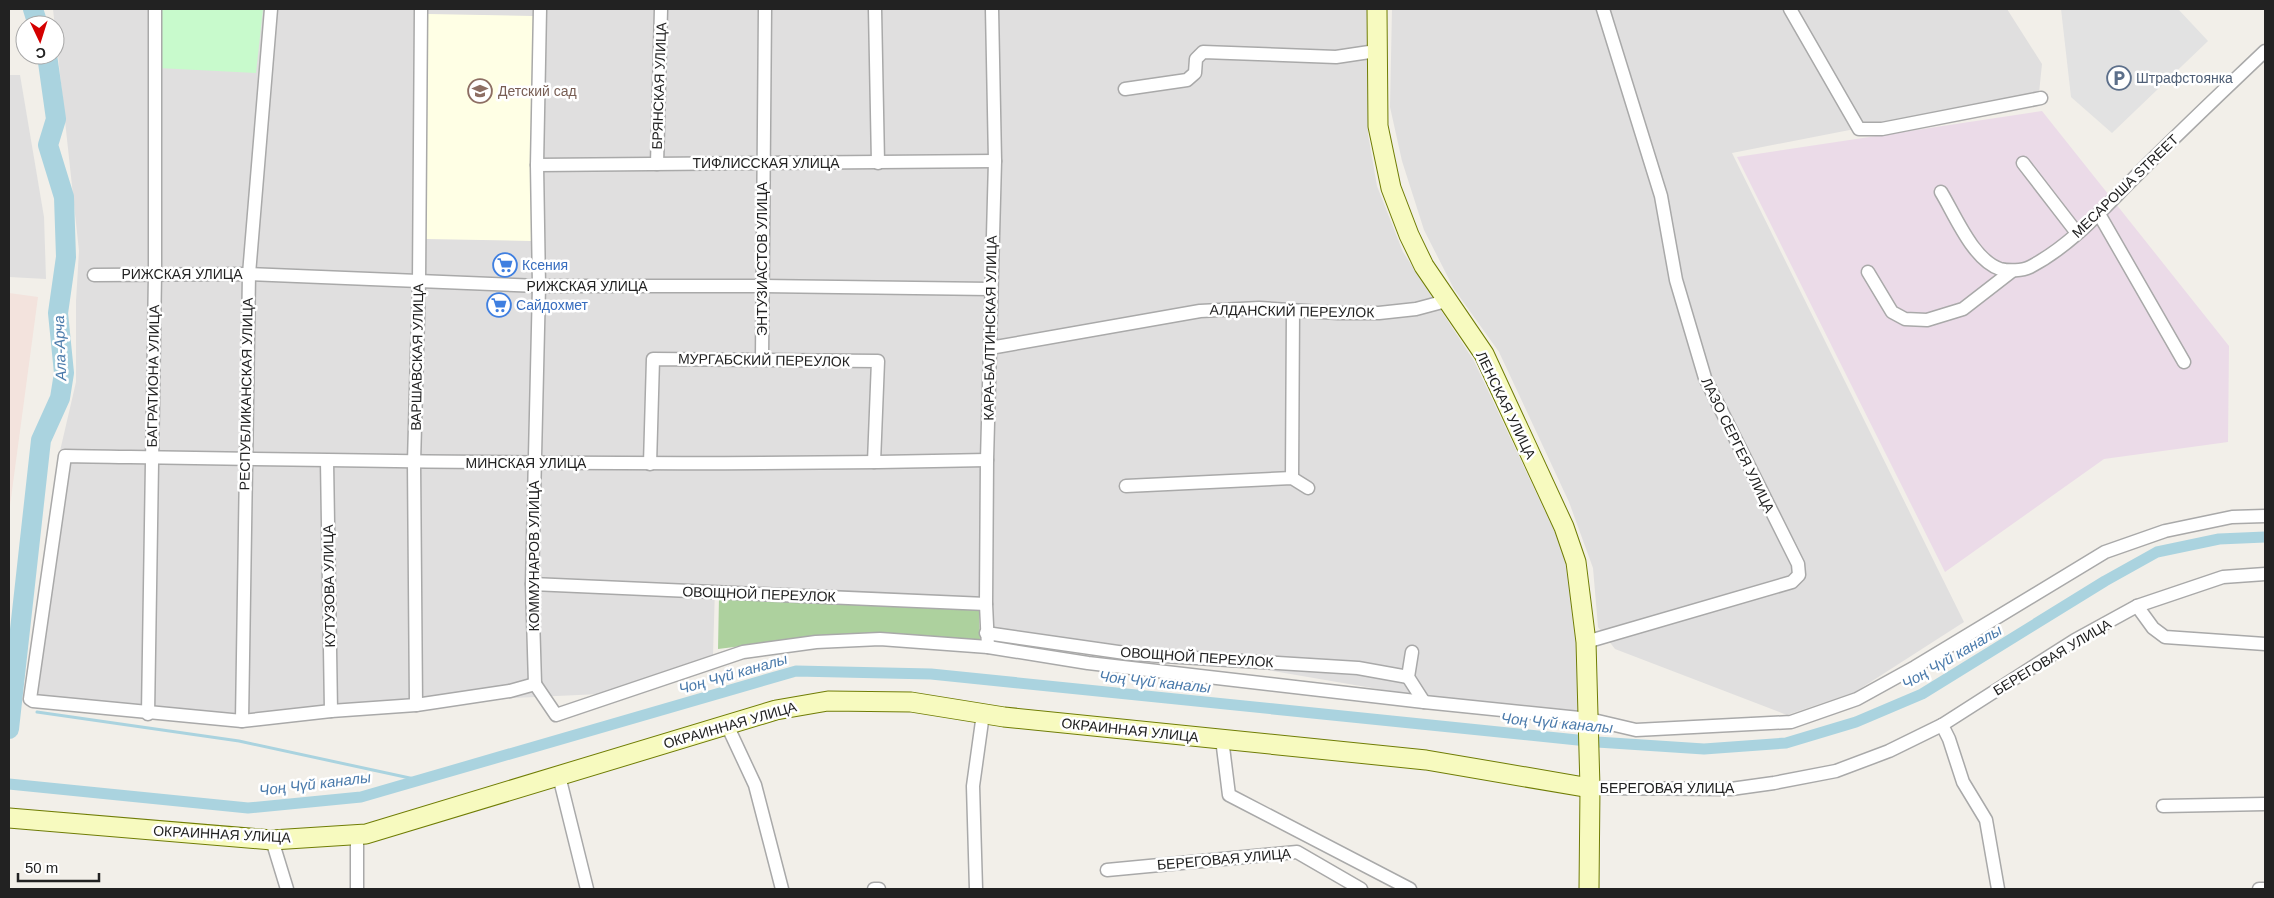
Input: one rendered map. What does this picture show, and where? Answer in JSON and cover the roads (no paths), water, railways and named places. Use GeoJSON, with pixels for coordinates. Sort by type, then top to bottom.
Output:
{"type":"FeatureCollection","features":[{"type":"Feature","properties":{"kind":"street","name":"БАГРАТИОНА УЛИЦА"},"geometry":{"type":"LineString","coordinates":[[148,714],[155,274],[155,9]]}},
{"type":"Feature","properties":{"kind":"street","name":"РЕСПУБЛИКАНСКАЯ УЛИЦА"},"geometry":{"type":"LineString","coordinates":[[242,721],[244,459],[248,274],[271,9]]}},
{"type":"Feature","properties":{"kind":"street","name":"ВАРШАВСКАЯ УЛИЦА"},"geometry":{"type":"LineString","coordinates":[[416,705],[414,462],[421,9]]}},
{"type":"Feature","properties":{"kind":"street","name":"КОММУНАРОВ УЛИЦА"},"geometry":{"type":"LineString","coordinates":[[534,684],[532,584],[539,286],[537,165],[539,9]]}},
{"type":"Feature","properties":{"kind":"street","name":"БРЯНСКАЯ УЛИЦА"},"geometry":{"type":"LineString","coordinates":[[657,164],[661,9]]}},
{"type":"Feature","properties":{"kind":"street","name":"ЭНТУЗИАСТОВ УЛИЦА"},"geometry":{"type":"LineString","coordinates":[[762,359],[765,9]]}},
{"type":"Feature","properties":{"kind":"street"},"geometry":{"type":"LineString","coordinates":[[875,9],[878,163]]}},
{"type":"Feature","properties":{"kind":"street","name":"КАРА-БАЛТИНСКАЯ УЛИЦА"},"geometry":{"type":"LineString","coordinates":[[988,646],[986,633],[987,460],[995,161],[992,9]]}},
{"type":"Feature","properties":{"kind":"street","name":"ЛЕНСКАЯ УЛИЦА"},"geometry":{"type":"LineString","coordinates":[[1377,9],[1378,126],[1391,188],[1409,235],[1424,266],[1446,301],[1484,354],[1564,527],[1576,562],[1586,642],[1589,723],[1590,889]]}},
{"type":"Feature","properties":{"kind":"street","name":"ЛАЗО СЕРГЕЯ УЛИЦА"},"geometry":{"type":"LineString","coordinates":[[1586,642],[1792,582],[1799,575],[1798,564],[1705,378],[1676,280],[1661,196],[1602,9]]}},
{"type":"Feature","properties":{"kind":"street"},"geometry":{"type":"LineString","coordinates":[[1790,9],[1859,129],[1882,129],[2041,98]]}},
{"type":"Feature","properties":{"kind":"street"},"geometry":{"type":"LineString","coordinates":[[1125,89],[1187,80],[1195,73],[1196,59],[1203,52],[1336,57],[1376,51]]}},
{"type":"Feature","properties":{"kind":"street","name":"МЕСАРОША STREET"},"geometry":{"type":"LineString","coordinates":[[1868,272],[1892,312],[1905,319],[1927,320],[1963,309],[2012,271],[2028,268],[2054,252],[2077,233],[2099,214],[2265,51]]}},
{"type":"Feature","properties":{"kind":"street","name":"ТИФЛИССКАЯ УЛИЦА"},"geometry":{"type":"LineString","coordinates":[[537,165],[995,161]]}},
{"type":"Feature","properties":{"kind":"street"},"geometry":{"type":"LineString","coordinates":[[2023,163],[2077,233]]}},
{"type":"Feature","properties":{"kind":"street"},"geometry":{"type":"LineString","coordinates":[[1941,192],[1982,258],[2001,269],[2012,271]]}},
{"type":"Feature","properties":{"kind":"street"},"geometry":{"type":"LineString","coordinates":[[2099,214],[2184,362]]}},
{"type":"Feature","properties":{"kind":"street","name":"РИЖСКАЯ УЛИЦА"},"geometry":{"type":"LineString","coordinates":[[94,275],[248,274],[539,286],[991,289]]}},
{"type":"Feature","properties":{"kind":"street","name":"АЛДАНСКИЙ ПЕРЕУЛОК"},"geometry":{"type":"LineString","coordinates":[[990,348],[1200,311],[1293,310],[1379,313],[1416,309],[1446,301]]}},
{"type":"Feature","properties":{"kind":"street"},"geometry":{"type":"LineString","coordinates":[[1292,478],[1293,310]]}},
{"type":"Feature","properties":{"kind":"street","name":"МУРГАБСКИЙ ПЕРЕУЛОК"},"geometry":{"type":"LineString","coordinates":[[650,464],[653,359],[878,362],[874,462]]}},
{"type":"Feature","properties":{"kind":"street","name":"МИНСКАЯ УЛИЦА"},"geometry":{"type":"LineString","coordinates":[[148,714],[33,701],[30,699],[65,456],[650,464],[987,460]]}},
{"type":"Feature","properties":{"kind":"street","name":"КУТУЗОВА УЛИЦА"},"geometry":{"type":"LineString","coordinates":[[327,461],[330,711]]}},
{"type":"Feature","properties":{"kind":"street"},"geometry":{"type":"LineString","coordinates":[[1126,486],[1292,478],[1308,488]]}},
{"type":"Feature","properties":{"kind":"street"},"geometry":{"type":"LineString","coordinates":[[148,714],[242,721],[330,711],[416,705],[510,691],[534,684],[556,715],[742,652],[816,642],[880,639],[988,646],[1088,663],[1424,702],[1636,730],[1790,722],[1857,699],[1916,667],[2105,552],[2165,531],[2232,517],[2265,516]]}},
{"type":"Feature","properties":{"kind":"street","name":"БЕРЕГОВАЯ УЛИЦА"},"geometry":{"type":"LineString","coordinates":[[1590,785],[1731,789],[1836,771],[1888,751],[1942,725],[2076,640],[2138,606],[2223,576],[2265,574]]}},
{"type":"Feature","properties":{"kind":"street","name":"ОВОЩНОЙ ПЕРЕУЛОК"},"geometry":{"type":"LineString","coordinates":[[532,584],[986,604]]}},
{"type":"Feature","properties":{"kind":"street"},"geometry":{"type":"LineString","coordinates":[[2138,606],[2153,628],[2165,637],[2265,644]]}},
{"type":"Feature","properties":{"kind":"street","name":"ОВОЩНОЙ ПЕРЕУЛОК"},"geometry":{"type":"LineString","coordinates":[[986,633],[1132,654],[1358,668],[1408,677]]}},
{"type":"Feature","properties":{"kind":"street"},"geometry":{"type":"LineString","coordinates":[[1412,652],[1408,677],[1424,702]]}},
{"type":"Feature","properties":{"kind":"street","name":"ОКРАИННАЯ УЛИЦА"},"geometry":{"type":"LineString","coordinates":[[9,818],[272,840],[366,834],[727,724],[776,710],[828,701],[912,702],[983,714],[1426,760],[1590,785]]}},
{"type":"Feature","properties":{"kind":"street"},"geometry":{"type":"LineString","coordinates":[[976,889],[973,786],[983,714]]}},
{"type":"Feature","properties":{"kind":"street"},"geometry":{"type":"LineString","coordinates":[[727,724],[755,785],[782,889]]}},
{"type":"Feature","properties":{"kind":"street"},"geometry":{"type":"LineString","coordinates":[[1942,725],[1949,739],[1963,782],[1986,820],[1998,889]]}},
{"type":"Feature","properties":{"kind":"street","name":"БЕРЕГОВАЯ УЛИЦА"},"geometry":{"type":"LineString","coordinates":[[1222,739],[1229,795],[1410,889]]}},
{"type":"Feature","properties":{"kind":"street"},"geometry":{"type":"LineString","coordinates":[[559,776],[587,889]]}},
{"type":"Feature","properties":{"kind":"street"},"geometry":{"type":"LineString","coordinates":[[2163,806],[2265,804]]}},
{"type":"Feature","properties":{"kind":"street"},"geometry":{"type":"LineString","coordinates":[[357,835],[357,889]]}},
{"type":"Feature","properties":{"kind":"street"},"geometry":{"type":"LineString","coordinates":[[272,840],[287,889]]}},
{"type":"Feature","properties":{"kind":"street","name":"БЕРЕГОВАЯ УЛИЦА"},"geometry":{"type":"LineString","coordinates":[[1107,870],[1297,852],[1362,889]]}},
{"type":"Feature","properties":{"kind":"street"},"geometry":{"type":"LineString","coordinates":[[874,889],[879,889]]}},
{"type":"Feature","properties":{"kind":"street"},"geometry":{"type":"LineString","coordinates":[[2259,889],[2265,889]]}},
{"type":"Feature","properties":{"kind":"waterway","name":"Ала-Арча"},"geometry":{"type":"LineString","coordinates":[[33,9],[35,15]]}},
{"type":"Feature","properties":{"kind":"waterway","name":"Ала-Арча"},"geometry":{"type":"LineString","coordinates":[[9,729],[41,440],[60,398],[64,373],[58,313],[66,257],[64,197],[48,145],[56,119],[48,65]]}},
{"type":"Feature","properties":{"kind":"waterway","name":"Чоң Чүй каналы"},"geometry":{"type":"LineString","coordinates":[[9,784],[248,808],[361,797],[796,671],[931,674],[1597,742],[1704,749],[1786,743],[1856,722],[1922,694],[2105,581],[2157,552],[2219,539],[2265,537]]}},
{"type":"Feature","properties":{"kind":"waterway"},"geometry":{"type":"LineString","coordinates":[[37,712],[239,741],[419,780]]}},
{"type":"Feature","properties":{"kind":"place","name":"Штрафстоянка"},"geometry":{"type":"Point","coordinates":[2119,78]}},
{"type":"Feature","properties":{"kind":"place","name":"Детский сад"},"geometry":{"type":"Point","coordinates":[480,91]}},
{"type":"Feature","properties":{"kind":"place","name":"Ксения"},"geometry":{"type":"Point","coordinates":[505,265]}},
{"type":"Feature","properties":{"kind":"place","name":"Сайдохмет"},"geometry":{"type":"Point","coordinates":[499,305]}}]}
